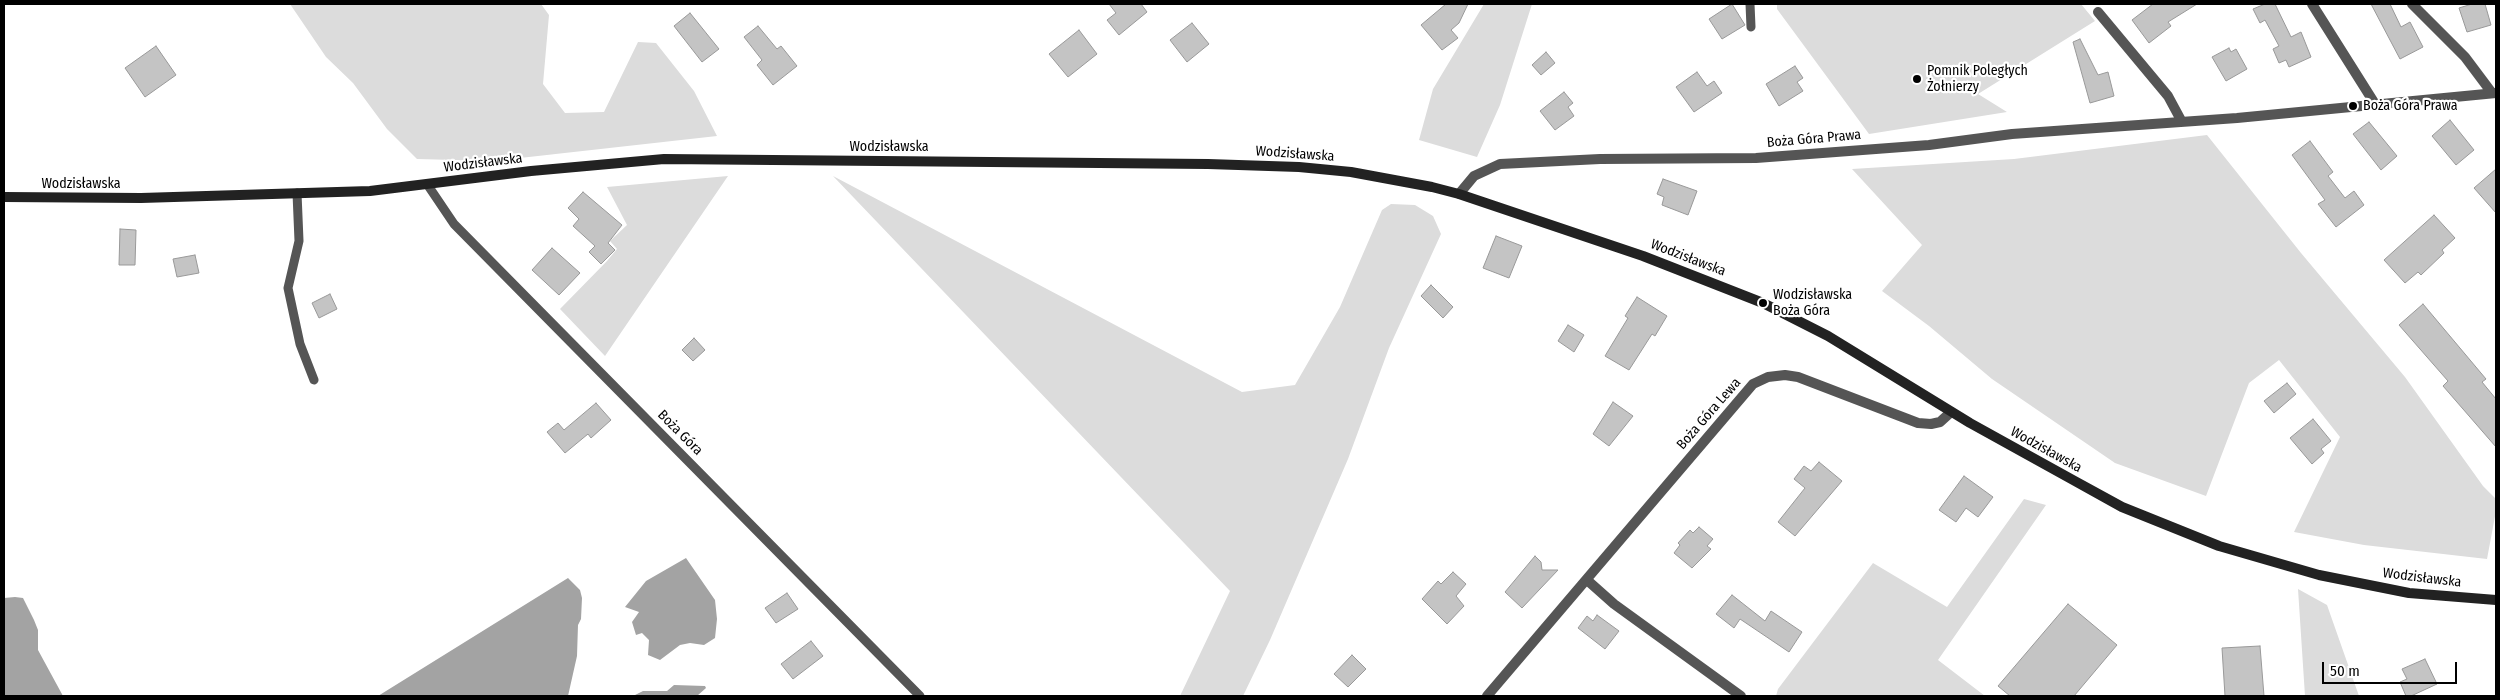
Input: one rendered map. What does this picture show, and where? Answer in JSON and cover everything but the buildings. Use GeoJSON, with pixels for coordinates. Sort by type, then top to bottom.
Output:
{"type":"FeatureCollection","features":[{"type":"Feature","properties":{"kind":"main road","name":"Wodzisławska"},"geometry":{"type":"LineString","coordinates":[[4,197],[141,198],[370,191],[624,162],[758,158],[1178,163],[1299,167],[1364,174],[1432,186],[1459,194],[1643,256],[1763,302],[1828,336],[1951,412],[2122,507],[2219,546],[2319,575],[2382,588],[2410,593],[2496,600]]}},
{"type":"Feature","properties":{"kind":"street"},"geometry":{"type":"LineString","coordinates":[[2312,4],[2374,104]]}},
{"type":"Feature","properties":{"kind":"street","name":"Boża Góra Prawa"},"geometry":{"type":"LineString","coordinates":[[2412,4],[2464,57],[2494,93]]}},
{"type":"Feature","properties":{"kind":"street"},"geometry":{"type":"LineString","coordinates":[[2098,12],[2168,96],[2182,122]]}},
{"type":"Feature","properties":{"kind":"street","name":"Boża Góra Prawa"},"geometry":{"type":"LineString","coordinates":[[1459,194],[1474,176],[1500,164],[1600,159],[1756,158],[1929,145],[2012,134],[2182,122],[2494,93]]}},
{"type":"Feature","properties":{"kind":"street","name":"Boża Góra Lewa"},"geometry":{"type":"LineString","coordinates":[[1487,696],[1587,580],[1743,393],[1753,384],[1768,377],[1784,375],[1798,377],[1918,423],[1931,424],[1940,422],[1951,412]]}},
{"type":"Feature","properties":{"kind":"street"},"geometry":{"type":"LineString","coordinates":[[1587,580],[1614,604],[1741,696]]}},
{"type":"Feature","properties":{"kind":"lane"},"geometry":{"type":"LineString","coordinates":[[1750,4],[1751,27]]}},
{"type":"Feature","properties":{"kind":"lane","name":"Boża Góra"},"geometry":{"type":"LineString","coordinates":[[427,184],[454,224],[920,696]]}},
{"type":"Feature","properties":{"kind":"lane"},"geometry":{"type":"LineString","coordinates":[[297,193],[298,241],[288,288],[300,344],[314,380]]}},
{"type":"Feature","properties":{"kind":"shaded area"},"geometry":{"type":"Polygon","coordinates":[[[290,4],[541,4],[549,15],[543,84],[565,113],[604,112],[638,42],[656,43],[694,91],[717,136],[493,161],[417,159],[387,129],[353,83],[326,57],[290,4]]]}},
{"type":"Feature","properties":{"kind":"shaded area"},"geometry":{"type":"Polygon","coordinates":[[[1484,4],[1532,4],[1500,105],[1477,157],[1419,140],[1433,89],[1484,4]]]}},
{"type":"Feature","properties":{"kind":"shaded area"},"geometry":{"type":"Polygon","coordinates":[[[1777,4],[2081,4],[2095,21],[1978,94],[2007,112],[1869,134],[1777,9],[1777,4]]]}},
{"type":"Feature","properties":{"kind":"shaded area"},"geometry":{"type":"Polygon","coordinates":[[[2207,135],[2301,253],[2405,377],[2483,486],[2496,499],[2496,511],[2487,559],[2364,545],[2294,532],[2340,437],[2279,360],[2249,383],[2206,496],[2115,463],[1992,379],[1929,326],[1882,291],[1922,245],[1852,169],[2014,159],[2207,135]]]}},
{"type":"Feature","properties":{"kind":"shaded area"},"geometry":{"type":"Polygon","coordinates":[[[728,176],[605,356],[560,309],[617,249],[610,241],[627,225],[607,187],[728,176]]]}},
{"type":"Feature","properties":{"kind":"shaded area"},"geometry":{"type":"Polygon","coordinates":[[[833,176],[1242,392],[1295,385],[1340,307],[1382,210],[1391,204],[1415,205],[1433,216],[1441,234],[1389,348],[1348,459],[1270,640],[1243,696],[1180,696],[1230,591],[833,176]]]}},
{"type":"Feature","properties":{"kind":"shaded area"},"geometry":{"type":"Polygon","coordinates":[[[2024,499],[2046,505],[1938,660],[1985,696],[1776,696],[1778,689],[1873,563],[1947,607],[2024,499]]]}},
{"type":"Feature","properties":{"kind":"shaded area"},"geometry":{"type":"Polygon","coordinates":[[[686,558],[715,600],[717,619],[715,638],[704,645],[690,643],[680,645],[660,660],[648,655],[649,640],[642,633],[636,635],[632,622],[639,612],[625,607],[646,581],[686,558]]]}},
{"type":"Feature","properties":{"kind":"shaded area"},"geometry":{"type":"Polygon","coordinates":[[[568,578],[580,590],[582,598],[581,619],[578,625],[577,656],[568,696],[378,696],[568,578]]]}},
{"type":"Feature","properties":{"kind":"shaded area"},"geometry":{"type":"Polygon","coordinates":[[[2298,589],[2327,605],[2359,696],[2305,696],[2298,589]]]}},
{"type":"Feature","properties":{"kind":"shaded area"},"geometry":{"type":"Polygon","coordinates":[[[4,598],[23,598],[34,620],[38,630],[38,650],[63,696],[4,696],[4,598]]]}},
{"type":"Feature","properties":{"kind":"shaded area"},"geometry":{"type":"Polygon","coordinates":[[[674,685],[705,686],[706,688],[697,696],[633,696],[643,691],[667,691],[674,685]]]}},
{"type":"Feature","properties":{"kind":"place","name":"Pomnik Poległych Żołnierzy"},"geometry":{"type":"Point","coordinates":[1917,79]}},
{"type":"Feature","properties":{"kind":"place","name":"Boża Góra Prawa"},"geometry":{"type":"Point","coordinates":[2353,106]}},
{"type":"Feature","properties":{"kind":"place","name":"Wodzisławska Boża Góra"},"geometry":{"type":"Point","coordinates":[1763,303]}}]}
